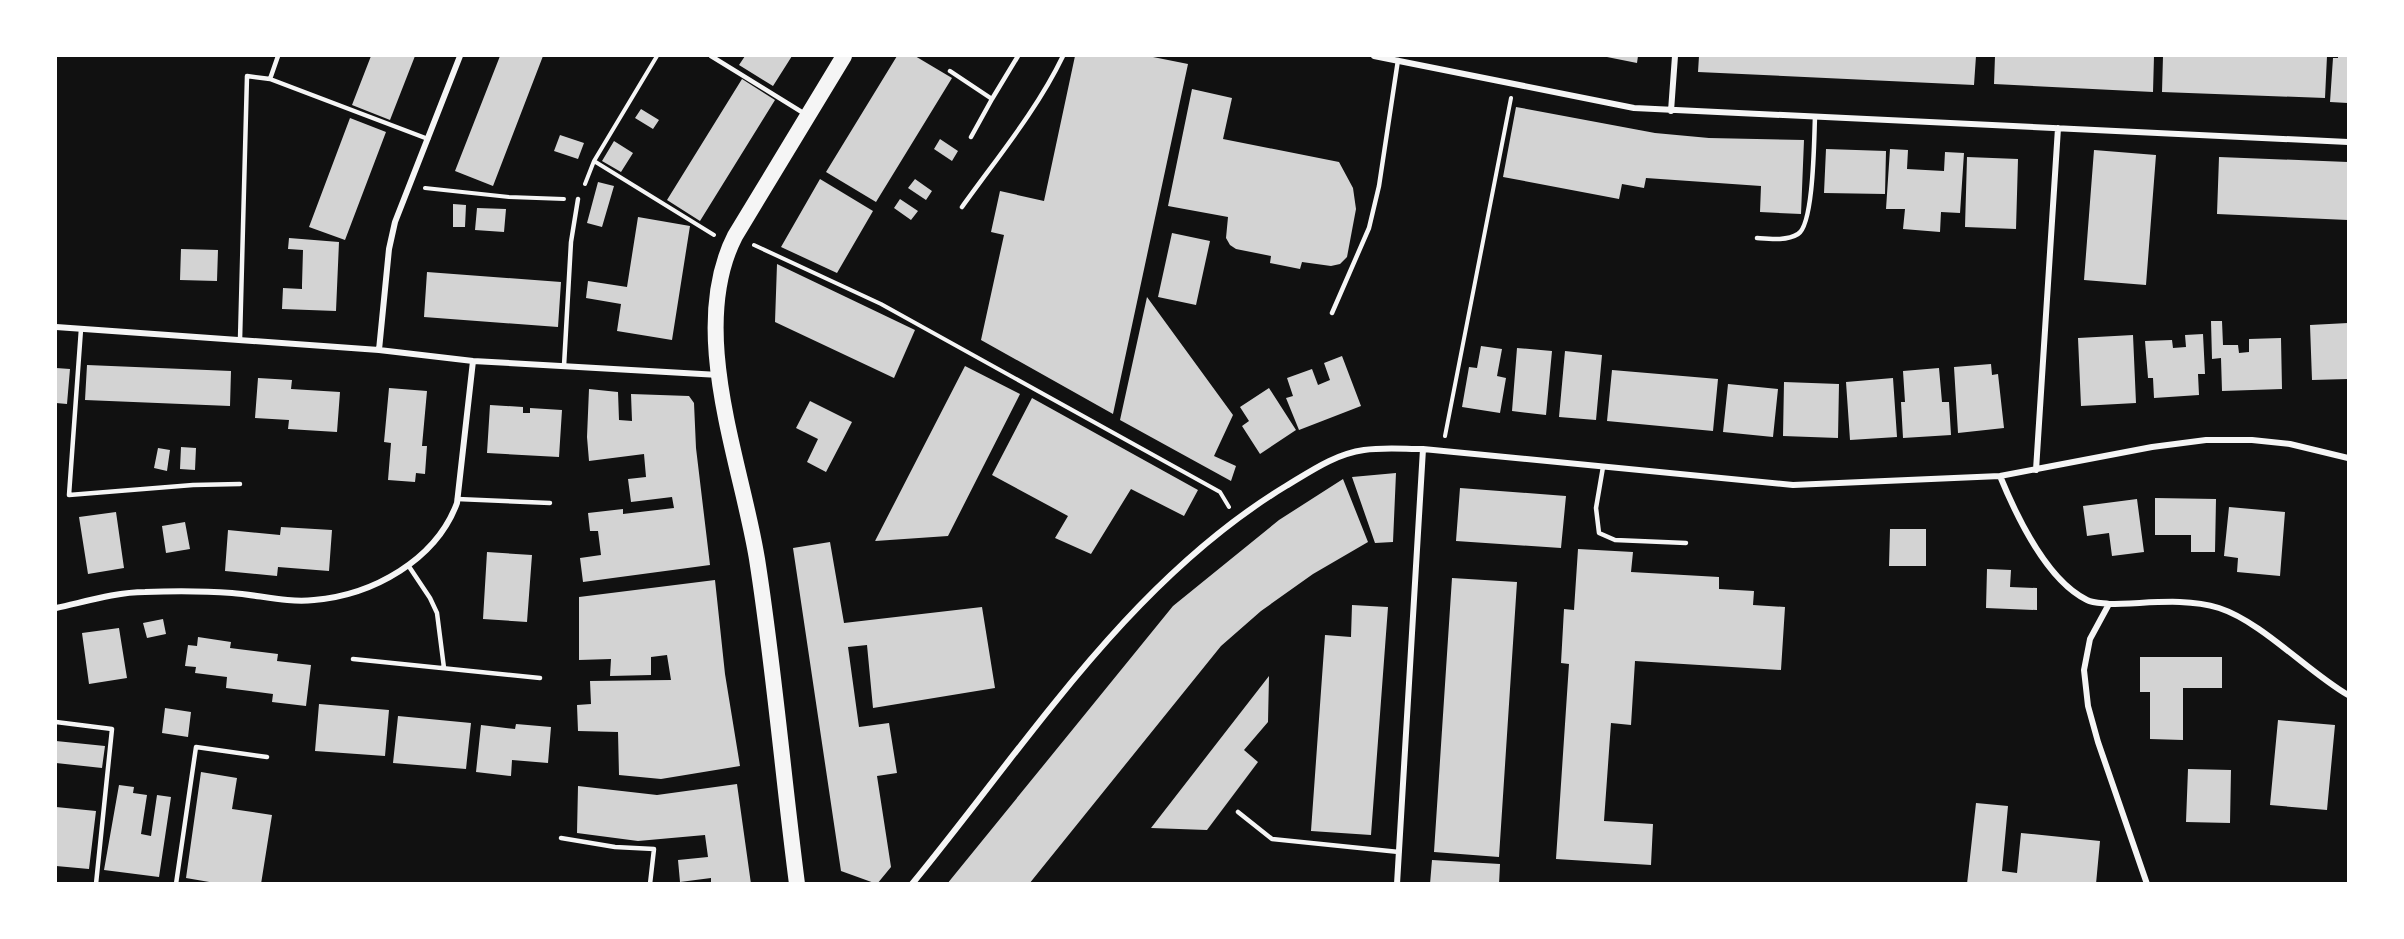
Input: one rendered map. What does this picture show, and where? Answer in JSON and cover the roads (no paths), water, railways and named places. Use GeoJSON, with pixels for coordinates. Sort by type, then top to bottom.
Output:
{"type":"FeatureCollection","features":[{"type":"Feature","properties":{"kind":"highway"},"geometry":{"type":"LineString","coordinates":[[797,884],[757,559],[719,375],[714,326],[715,299],[723,262],[732,241],[844,56]]}},
{"type":"Feature","properties":{"kind":"street"},"geometry":{"type":"LineString","coordinates":[[380,350],[389,249],[409,186],[460,56]]}},
{"type":"Feature","properties":{"kind":"street"},"geometry":{"type":"LineString","coordinates":[[1374,56],[1634,108],[2349,142]]}},
{"type":"Feature","properties":{"kind":"street"},"geometry":{"type":"LineString","coordinates":[[1671,111],[1675,56]]}},
{"type":"Feature","properties":{"kind":"street"},"geometry":{"type":"LineString","coordinates":[[2036,470],[2058,128]]}},
{"type":"Feature","properties":{"kind":"street"},"geometry":{"type":"LineString","coordinates":[[56,327],[380,350],[473,361],[719,375]]}},
{"type":"Feature","properties":{"kind":"street"},"geometry":{"type":"LineString","coordinates":[[56,608],[142,592],[230,593],[315,600],[341,595],[389,578],[422,555],[450,519],[457,499],[473,361]]}},
{"type":"Feature","properties":{"kind":"street"},"geometry":{"type":"LineString","coordinates":[[912,884],[1008,760],[1118,630],[1163,583],[1254,506],[1328,461],[1364,450],[1423,449],[1793,485],[2000,476],[2152,447],[2206,440],[2252,440],[2290,444],[2349,458]]}},
{"type":"Feature","properties":{"kind":"street"},"geometry":{"type":"LineString","coordinates":[[1397,884],[1423,449]]}},
{"type":"Feature","properties":{"kind":"street"},"geometry":{"type":"LineString","coordinates":[[2000,476],[2017,518],[2053,570],[2087,600],[2109,604],[2172,602],[2221,608],[2274,641],[2349,695]]}},
{"type":"Feature","properties":{"kind":"street"},"geometry":{"type":"LineString","coordinates":[[2109,604],[2090,639],[2084,670],[2087,694],[2098,742],[2147,884]]}},
{"type":"Feature","properties":{"kind":"lane"},"geometry":{"type":"LineString","coordinates":[[270,79],[278,56]]}},
{"type":"Feature","properties":{"kind":"lane"},"geometry":{"type":"LineString","coordinates":[[711,56],[807,116]]}},
{"type":"Feature","properties":{"kind":"lane"},"geometry":{"type":"LineString","coordinates":[[971,137],[1018,56]]}},
{"type":"Feature","properties":{"kind":"lane"},"geometry":{"type":"LineString","coordinates":[[962,207],[1037,103],[1063,56]]}},
{"type":"Feature","properties":{"kind":"lane"},"geometry":{"type":"LineString","coordinates":[[1332,313],[1369,228],[1379,186],[1398,60]]}},
{"type":"Feature","properties":{"kind":"lane"},"geometry":{"type":"LineString","coordinates":[[950,71],[992,99]]}},
{"type":"Feature","properties":{"kind":"lane"},"geometry":{"type":"LineString","coordinates":[[240,340],[247,76],[270,79],[428,139]]}},
{"type":"Feature","properties":{"kind":"lane"},"geometry":{"type":"LineString","coordinates":[[1757,238],[1789,238],[1804,228],[1808,212],[1815,117]]}},
{"type":"Feature","properties":{"kind":"lane"},"geometry":{"type":"LineString","coordinates":[[564,366],[571,242],[578,200]]}},
{"type":"Feature","properties":{"kind":"lane"},"geometry":{"type":"LineString","coordinates":[[81,329],[69,495],[193,485],[240,484]]}},
{"type":"Feature","properties":{"kind":"lane"},"geometry":{"type":"LineString","coordinates":[[1603,467],[1596,508],[1599,533],[1615,540],[1686,543]]}},
{"type":"Feature","properties":{"kind":"lane"},"geometry":{"type":"LineString","coordinates":[[457,499],[550,503]]}},
{"type":"Feature","properties":{"kind":"lane"},"geometry":{"type":"LineString","coordinates":[[408,565],[437,613],[444,668]]}},
{"type":"Feature","properties":{"kind":"lane"},"geometry":{"type":"LineString","coordinates":[[353,659],[540,678]]}},
{"type":"Feature","properties":{"kind":"lane"},"geometry":{"type":"LineString","coordinates":[[56,722],[112,729],[96,884]]}},
{"type":"Feature","properties":{"kind":"lane"},"geometry":{"type":"LineString","coordinates":[[176,884],[196,747],[267,757]]}},
{"type":"Feature","properties":{"kind":"lane"},"geometry":{"type":"LineString","coordinates":[[1238,812],[1272,838],[1399,852]]}},
{"type":"Feature","properties":{"kind":"lane"},"geometry":{"type":"LineString","coordinates":[[561,838],[615,847],[654,849],[650,884]]}}]}
